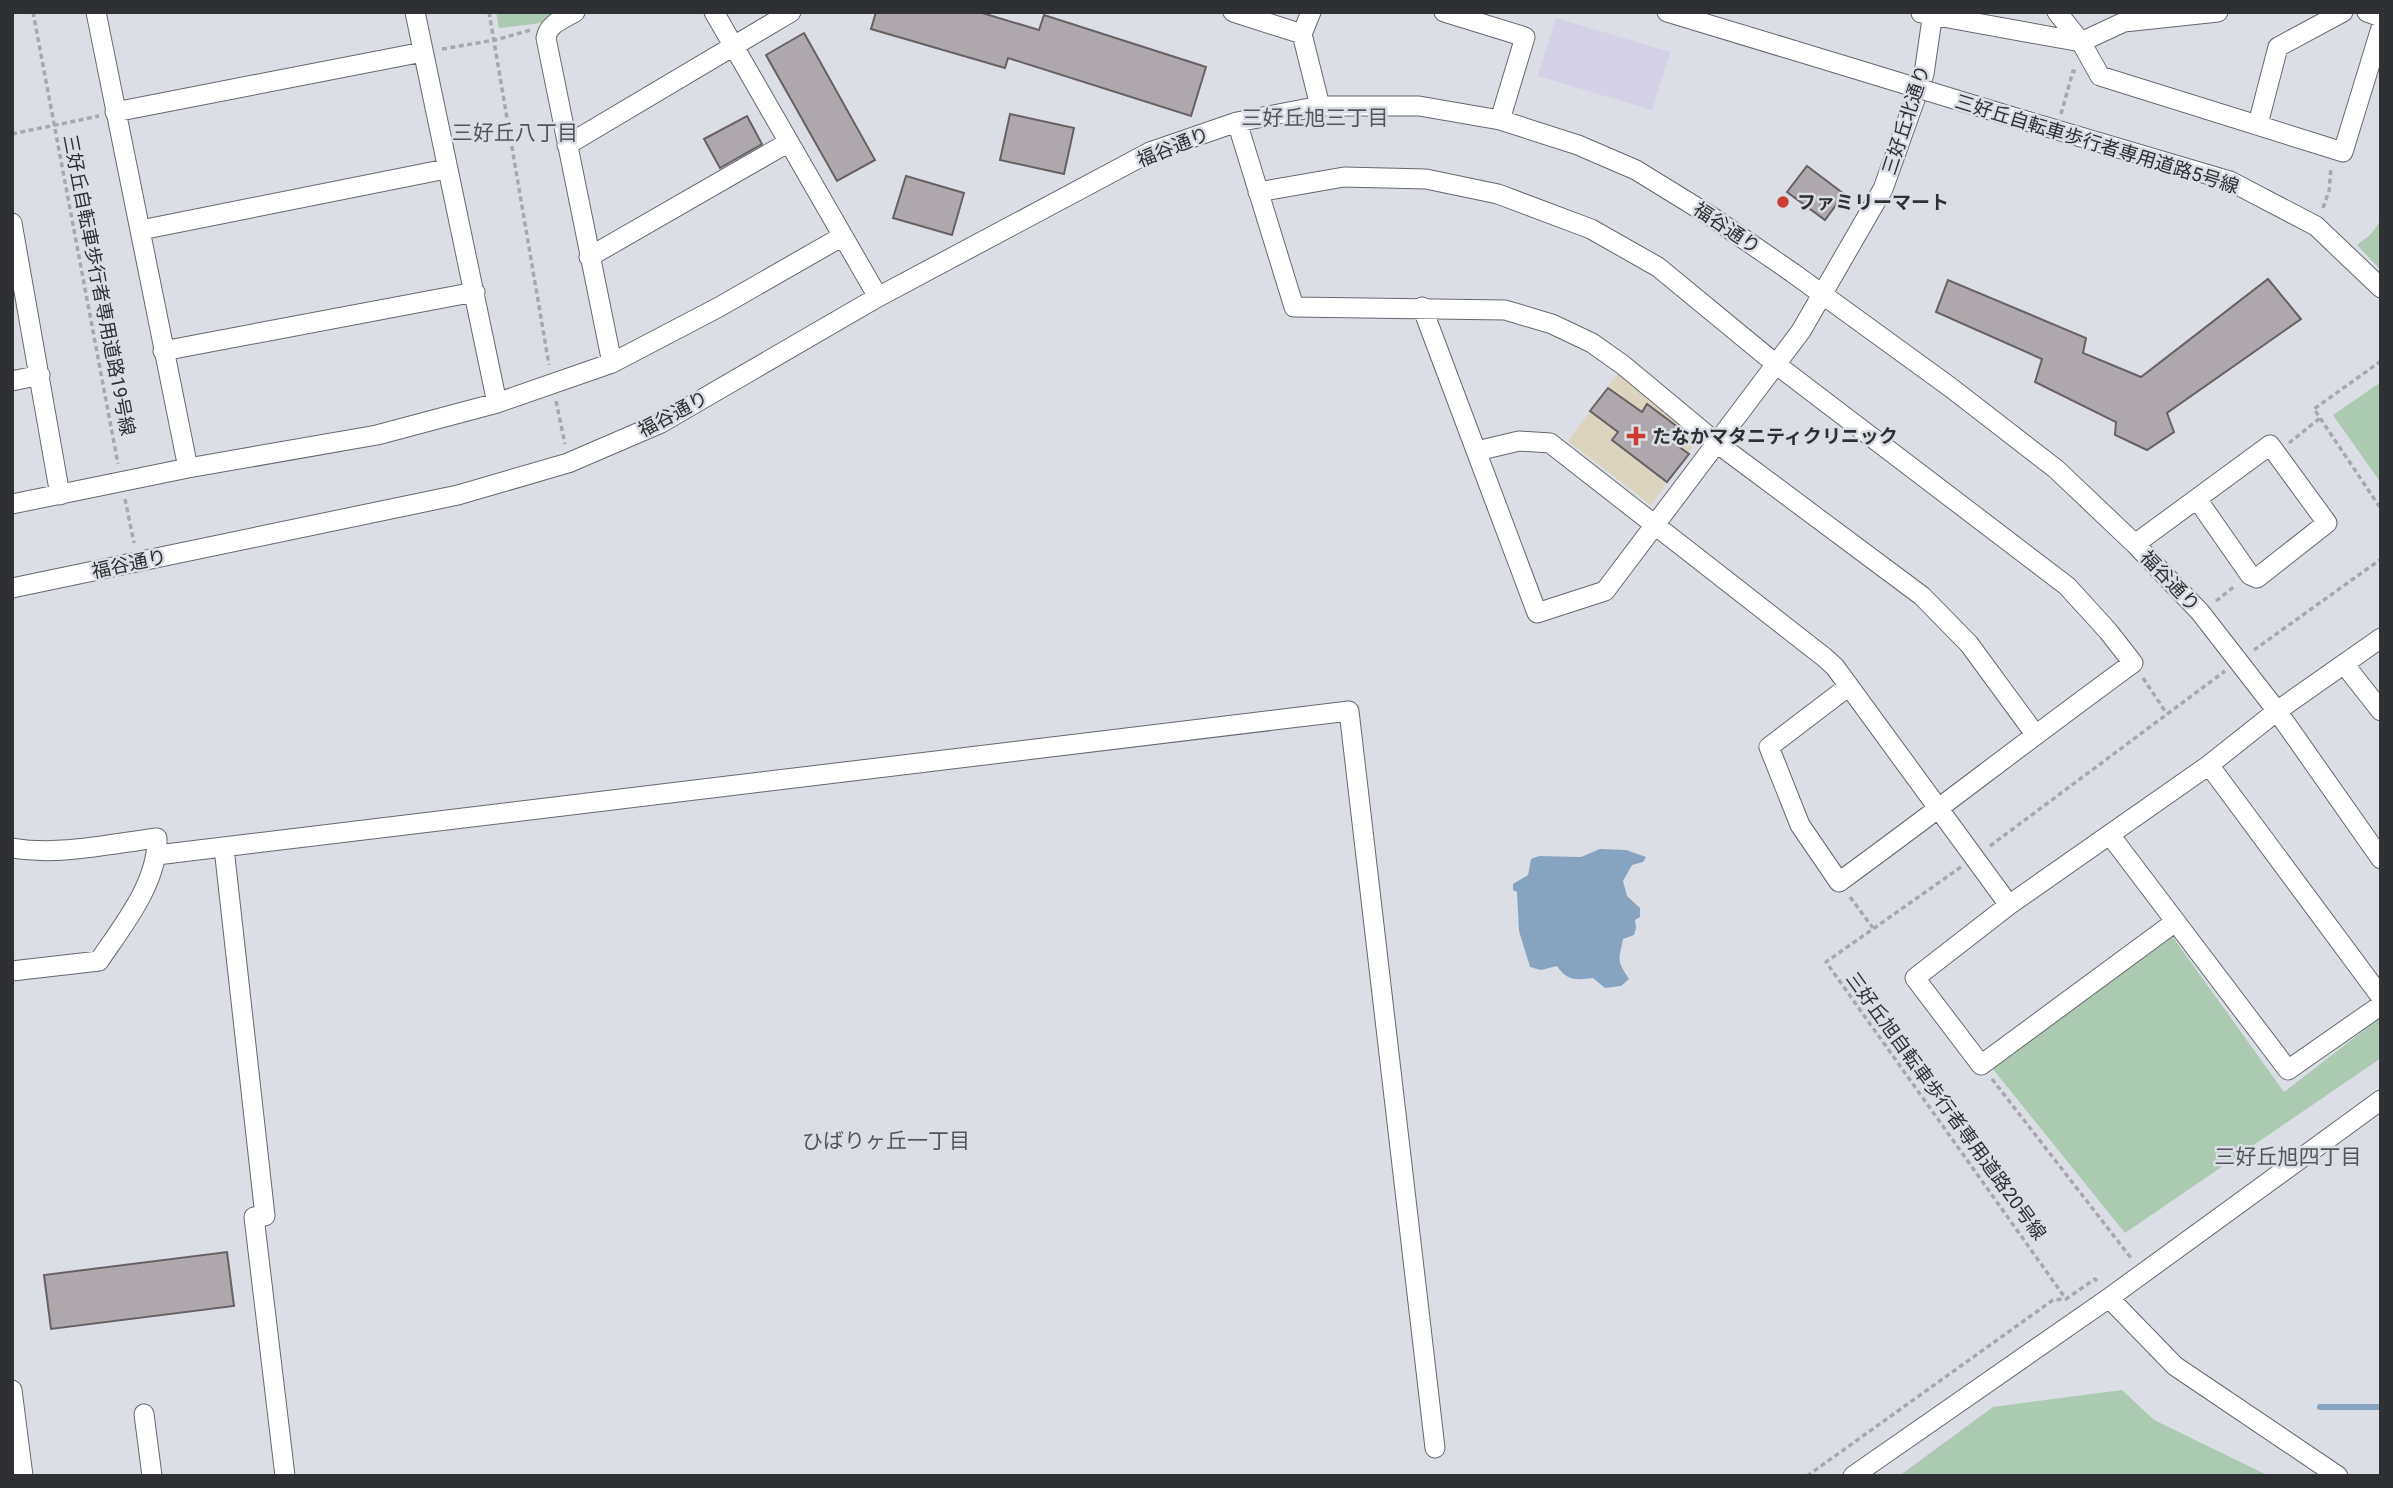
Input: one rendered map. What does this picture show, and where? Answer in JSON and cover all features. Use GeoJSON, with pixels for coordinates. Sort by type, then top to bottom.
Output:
{"type":"FeatureCollection","features":[{"type":"Feature","properties":{"kind":"street"},"geometry":{"type":"LineString","coordinates":[[96,12],[114,112],[141,230],[188,468]]}},
{"type":"Feature","properties":{"kind":"street"},"geometry":{"type":"LineString","coordinates":[[415,12],[497,403]]}},
{"type":"Feature","properties":{"kind":"street"},"geometry":{"type":"LineString","coordinates":[[575,12],[547,30],[547,45],[612,363]]}},
{"type":"Feature","properties":{"kind":"street"},"geometry":{"type":"LineString","coordinates":[[714,12],[878,298]]}},
{"type":"Feature","properties":{"kind":"street"},"geometry":{"type":"LineString","coordinates":[[567,145],[791,12]]}},
{"type":"Feature","properties":{"kind":"street"},"geometry":{"type":"LineString","coordinates":[[1233,12],[1302,34]]}},
{"type":"Feature","properties":{"kind":"street"},"geometry":{"type":"LineString","coordinates":[[1311,12],[1302,34],[1320,106]]}},
{"type":"Feature","properties":{"kind":"street"},"geometry":{"type":"LineString","coordinates":[[1444,12],[1525,37],[1500,120]]}},
{"type":"Feature","properties":{"kind":"street","name":"三好丘自転車歩行者専用道路5号線"},"geometry":{"type":"LineString","coordinates":[[1667,12],[2230,181],[2316,226],[2381,288]]}},
{"type":"Feature","properties":{"kind":"street"},"geometry":{"type":"LineString","coordinates":[[2057,12],[2081,41],[2100,76],[2343,152],[2381,28]]}},
{"type":"Feature","properties":{"kind":"street"},"geometry":{"type":"LineString","coordinates":[[1928,14],[2081,41],[2122,17],[2218,12]]}},
{"type":"Feature","properties":{"kind":"street"},"geometry":{"type":"LineString","coordinates":[[2258,124],[2278,47],[2343,12]]}},
{"type":"Feature","properties":{"kind":"street"},"geometry":{"type":"LineString","coordinates":[[2367,12],[2381,17]]}},
{"type":"Feature","properties":{"kind":"street","name":"三好丘北通り"},"geometry":{"type":"LineString","coordinates":[[1477,451],[1537,613],[1605,591],[1777,365],[1822,296],[1883,188],[1924,74],[1928,14]]}},
{"type":"Feature","properties":{"kind":"street"},"geometry":{"type":"LineString","coordinates":[[114,112],[423,52]]}},
{"type":"Feature","properties":{"kind":"street","name":"福谷通り"},"geometry":{"type":"LineString","coordinates":[[12,588],[458,495],[568,463],[661,423],[878,298],[1150,152],[1237,122],[1320,106],[1419,106],[1500,120],[1578,145],[1636,170],[1709,215],[1793,273],[1950,387],[2056,469],[2135,544],[2200,612],[2277,711],[2381,859]]}},
{"type":"Feature","properties":{"kind":"street"},"geometry":{"type":"LineString","coordinates":[[1237,122],[1294,307],[1505,310],[1552,324],[1592,343],[1623,365],[1718,444],[1922,596],[1969,644],[2035,734]]}},
{"type":"Feature","properties":{"kind":"street"},"geometry":{"type":"LineString","coordinates":[[589,257],[789,142]]}},
{"type":"Feature","properties":{"kind":"street"},"geometry":{"type":"LineString","coordinates":[[141,230],[446,169]]}},
{"type":"Feature","properties":{"kind":"street"},"geometry":{"type":"LineString","coordinates":[[1258,192],[1344,177],[1426,179],[1499,194],[1591,229],[1658,267],[1777,365],[2067,586],[2133,663],[1839,882],[1800,825],[1769,747],[1849,686]]}},
{"type":"Feature","properties":{"kind":"street"},"geometry":{"type":"LineString","coordinates":[[12,223],[16,259],[40,375],[60,495]]}},
{"type":"Feature","properties":{"kind":"street"},"geometry":{"type":"LineString","coordinates":[[12,504],[188,468],[377,435],[497,403],[612,363],[719,307],[843,236]]}},
{"type":"Feature","properties":{"kind":"street"},"geometry":{"type":"LineString","coordinates":[[163,351],[474,292]]}},
{"type":"Feature","properties":{"kind":"street"},"geometry":{"type":"LineString","coordinates":[[1422,307],[1477,451],[1519,441],[1550,443],[1824,657],[1835,667],[2009,905]]}},
{"type":"Feature","properties":{"kind":"street"},"geometry":{"type":"LineString","coordinates":[[12,381],[40,375]]}},
{"type":"Feature","properties":{"kind":"street"},"geometry":{"type":"LineString","coordinates":[[2135,544],[2270,445],[2327,523],[2257,578],[2250,575],[2197,499]]}},
{"type":"Feature","properties":{"kind":"street"},"geometry":{"type":"LineString","coordinates":[[2175,922],[1981,1065],[1915,978],[2009,905],[2209,765],[2277,711],[2381,638]]}},
{"type":"Feature","properties":{"kind":"street"},"geometry":{"type":"LineString","coordinates":[[2344,664],[2381,711]]}},
{"type":"Feature","properties":{"kind":"street"},"geometry":{"type":"LineString","coordinates":[[157,855],[1349,711],[1435,1448]]}},
{"type":"Feature","properties":{"kind":"street"},"geometry":{"type":"LineString","coordinates":[[2209,765],[2381,997]]}},
{"type":"Feature","properties":{"kind":"street"},"geometry":{"type":"LineString","coordinates":[[2110,835],[2288,1070],[2381,1004]]}},
{"type":"Feature","properties":{"kind":"street"},"geometry":{"type":"LineString","coordinates":[[12,848],[53,851],[157,838],[157,855],[147,884],[99,961],[12,971]]}},
{"type":"Feature","properties":{"kind":"street"},"geometry":{"type":"LineString","coordinates":[[224,848],[265,1216],[254,1217],[285,1476]]}},
{"type":"Feature","properties":{"kind":"street"},"geometry":{"type":"LineString","coordinates":[[1853,1476],[2109,1298],[2381,1100]]}},
{"type":"Feature","properties":{"kind":"street"},"geometry":{"type":"LineString","coordinates":[[2109,1298],[2175,1366],[2338,1476]]}},
{"type":"Feature","properties":{"kind":"street"},"geometry":{"type":"LineString","coordinates":[[12,1390],[23,1476]]}},
{"type":"Feature","properties":{"kind":"street"},"geometry":{"type":"LineString","coordinates":[[144,1414],[152,1476]]}},
{"type":"Feature","properties":{"kind":"path","name":"三好丘自転車歩行者専用道路19号線"},"geometry":{"type":"LineString","coordinates":[[33,12],[138,562]]}},
{"type":"Feature","properties":{"kind":"path"},"geometry":{"type":"LineString","coordinates":[[489,12],[552,384],[568,463]]}},
{"type":"Feature","properties":{"kind":"path"},"geometry":{"type":"LineString","coordinates":[[423,52],[495,40],[535,29],[547,30]]}},
{"type":"Feature","properties":{"kind":"path"},"geometry":{"type":"LineString","coordinates":[[12,134],[114,112]]}},
{"type":"Feature","properties":{"kind":"path"},"geometry":{"type":"LineString","coordinates":[[2316,226],[2329,191],[2334,149]]}},
{"type":"Feature","properties":{"kind":"path"},"geometry":{"type":"LineString","coordinates":[[2381,361],[2314,409],[2381,509]]}},
{"type":"Feature","properties":{"kind":"path"},"geometry":{"type":"LineString","coordinates":[[2277,452],[2320,418]]}},
{"type":"Feature","properties":{"kind":"path","name":"三好丘旭自転車歩行者専用道路20号線"},"geometry":{"type":"LineString","coordinates":[[2066,1299],[1826,962],[1976,857],[2239,660],[2381,559]]}},
{"type":"Feature","properties":{"kind":"path"},"geometry":{"type":"LineString","coordinates":[[2200,612],[2250,575]]}},
{"type":"Feature","properties":{"kind":"path"},"geometry":{"type":"LineString","coordinates":[[2133,663],[2167,714]]}},
{"type":"Feature","properties":{"kind":"path"},"geometry":{"type":"LineString","coordinates":[[1839,882],[1873,928]]}},
{"type":"Feature","properties":{"kind":"path"},"geometry":{"type":"LineString","coordinates":[[1981,1065],[2143,1273]]}},
{"type":"Feature","properties":{"kind":"path"},"geometry":{"type":"LineString","coordinates":[[1807,1476],[2053,1300],[2066,1299],[2095,1279],[2109,1298]]}},
{"type":"Feature","properties":{"kind":"shaded area"},"geometry":{"type":"Polygon","coordinates":[[[1556,18],[1670,52],[1652,110],[1538,76],[1556,18]]]}},
{"type":"Feature","properties":{"kind":"shaded area","name":"たなかマタニティクリニック"},"geometry":{"type":"Polygon","coordinates":[[[1620,371],[1704,431],[1651,505],[1568,441],[1620,371]]]}},
{"type":"Feature","properties":{"kind":"green space"},"geometry":{"type":"Polygon","coordinates":[[[496,12],[566,12],[550,22],[499,28],[496,12]]]}},
{"type":"Feature","properties":{"kind":"green space"},"geometry":{"type":"Polygon","coordinates":[[[2381,220],[2381,270],[2357,245],[2371,234],[2381,220]]]}},
{"type":"Feature","properties":{"kind":"green space"},"geometry":{"type":"Polygon","coordinates":[[[2381,382],[2381,483],[2333,415],[2381,382]]]}},
{"type":"Feature","properties":{"kind":"green space"},"geometry":{"type":"Polygon","coordinates":[[[2172,936],[2284,1092],[2381,1017],[2381,1058],[2125,1233],[1992,1068],[2172,936]]]}},
{"type":"Feature","properties":{"kind":"green space"},"geometry":{"type":"Polygon","coordinates":[[[2122,1390],[2154,1420],[2269,1476],[1899,1476],[1993,1407],[2122,1390]]]}},
{"type":"Feature","properties":{"kind":"water"},"geometry":{"type":"Polygon","coordinates":[[[1600,849],[1626,850],[1646,857],[1643,862],[1632,865],[1623,881],[1627,896],[1640,908],[1640,917],[1635,920],[1634,935],[1623,939],[1620,956],[1620,963],[1629,979],[1621,986],[1605,988],[1593,978],[1568,977],[1557,966],[1541,970],[1530,967],[1519,931],[1517,892],[1513,890],[1513,884],[1528,875],[1531,859],[1539,856],[1581,857],[1600,849]]]}},
{"type":"Feature","properties":{"kind":"building"},"geometry":{"type":"Polygon","coordinates":[[[876,12],[979,12],[1039,30],[1044,15],[1206,67],[1191,116],[1008,58],[1005,68],[871,29],[876,12]]]}},
{"type":"Feature","properties":{"kind":"building"},"geometry":{"type":"Polygon","coordinates":[[[804,33],[875,160],[837,181],[766,55],[804,33]]]}},
{"type":"Feature","properties":{"kind":"building"},"geometry":{"type":"Polygon","coordinates":[[[1010,114],[1074,128],[1064,174],[1000,160],[1010,114]]]}},
{"type":"Feature","properties":{"kind":"building"},"geometry":{"type":"Polygon","coordinates":[[[747,116],[762,144],[720,168],[704,139],[747,116]]]}},
{"type":"Feature","properties":{"kind":"building"},"geometry":{"type":"Polygon","coordinates":[[[1807,166],[1844,194],[1825,220],[1787,192],[1807,166]]]}},
{"type":"Feature","properties":{"kind":"building"},"geometry":{"type":"Polygon","coordinates":[[[906,176],[964,193],[952,235],[893,218],[906,176]]]}},
{"type":"Feature","properties":{"kind":"building"},"geometry":{"type":"Polygon","coordinates":[[[2268,279],[2301,319],[2167,413],[2174,432],[2147,450],[2115,435],[2116,422],[2035,382],[2042,359],[1936,312],[1948,280],[2086,338],[2083,353],[2141,377],[2268,279]]]}},
{"type":"Feature","properties":{"kind":"building"},"geometry":{"type":"Polygon","coordinates":[[[1608,388],[1642,412],[1647,404],[1687,434],[1678,446],[1689,454],[1667,482],[1612,440],[1618,432],[1590,411],[1608,388]]]}},
{"type":"Feature","properties":{"kind":"building"},"geometry":{"type":"Polygon","coordinates":[[[227,1252],[234,1306],[51,1329],[44,1275],[227,1252]]]}},
{"type":"Feature","properties":{"kind":"waterway"},"geometry":{"type":"LineString","coordinates":[[2320,1407],[2381,1407]]}},
{"type":"Feature","properties":{"kind":"place","name":"ファミリーマート"},"geometry":{"type":"Point","coordinates":[1783,202]}},
{"type":"Feature","properties":{"kind":"place","name":"たなかマタニティクリニック"},"geometry":{"type":"Point","coordinates":[1636,436]}},
{"type":"Feature","properties":{"kind":"district","name":"三好丘旭三丁目"},"geometry":{"type":"Point","coordinates":[1315,118]}},
{"type":"Feature","properties":{"kind":"district","name":"三好丘八丁目"},"geometry":{"type":"Point","coordinates":[515,133]}},
{"type":"Feature","properties":{"kind":"district","name":"ひばりヶ丘一丁目"},"geometry":{"type":"Point","coordinates":[886,1141]}},
{"type":"Feature","properties":{"kind":"district","name":"三好丘旭四丁目"},"geometry":{"type":"Point","coordinates":[2288,1157]}}]}
